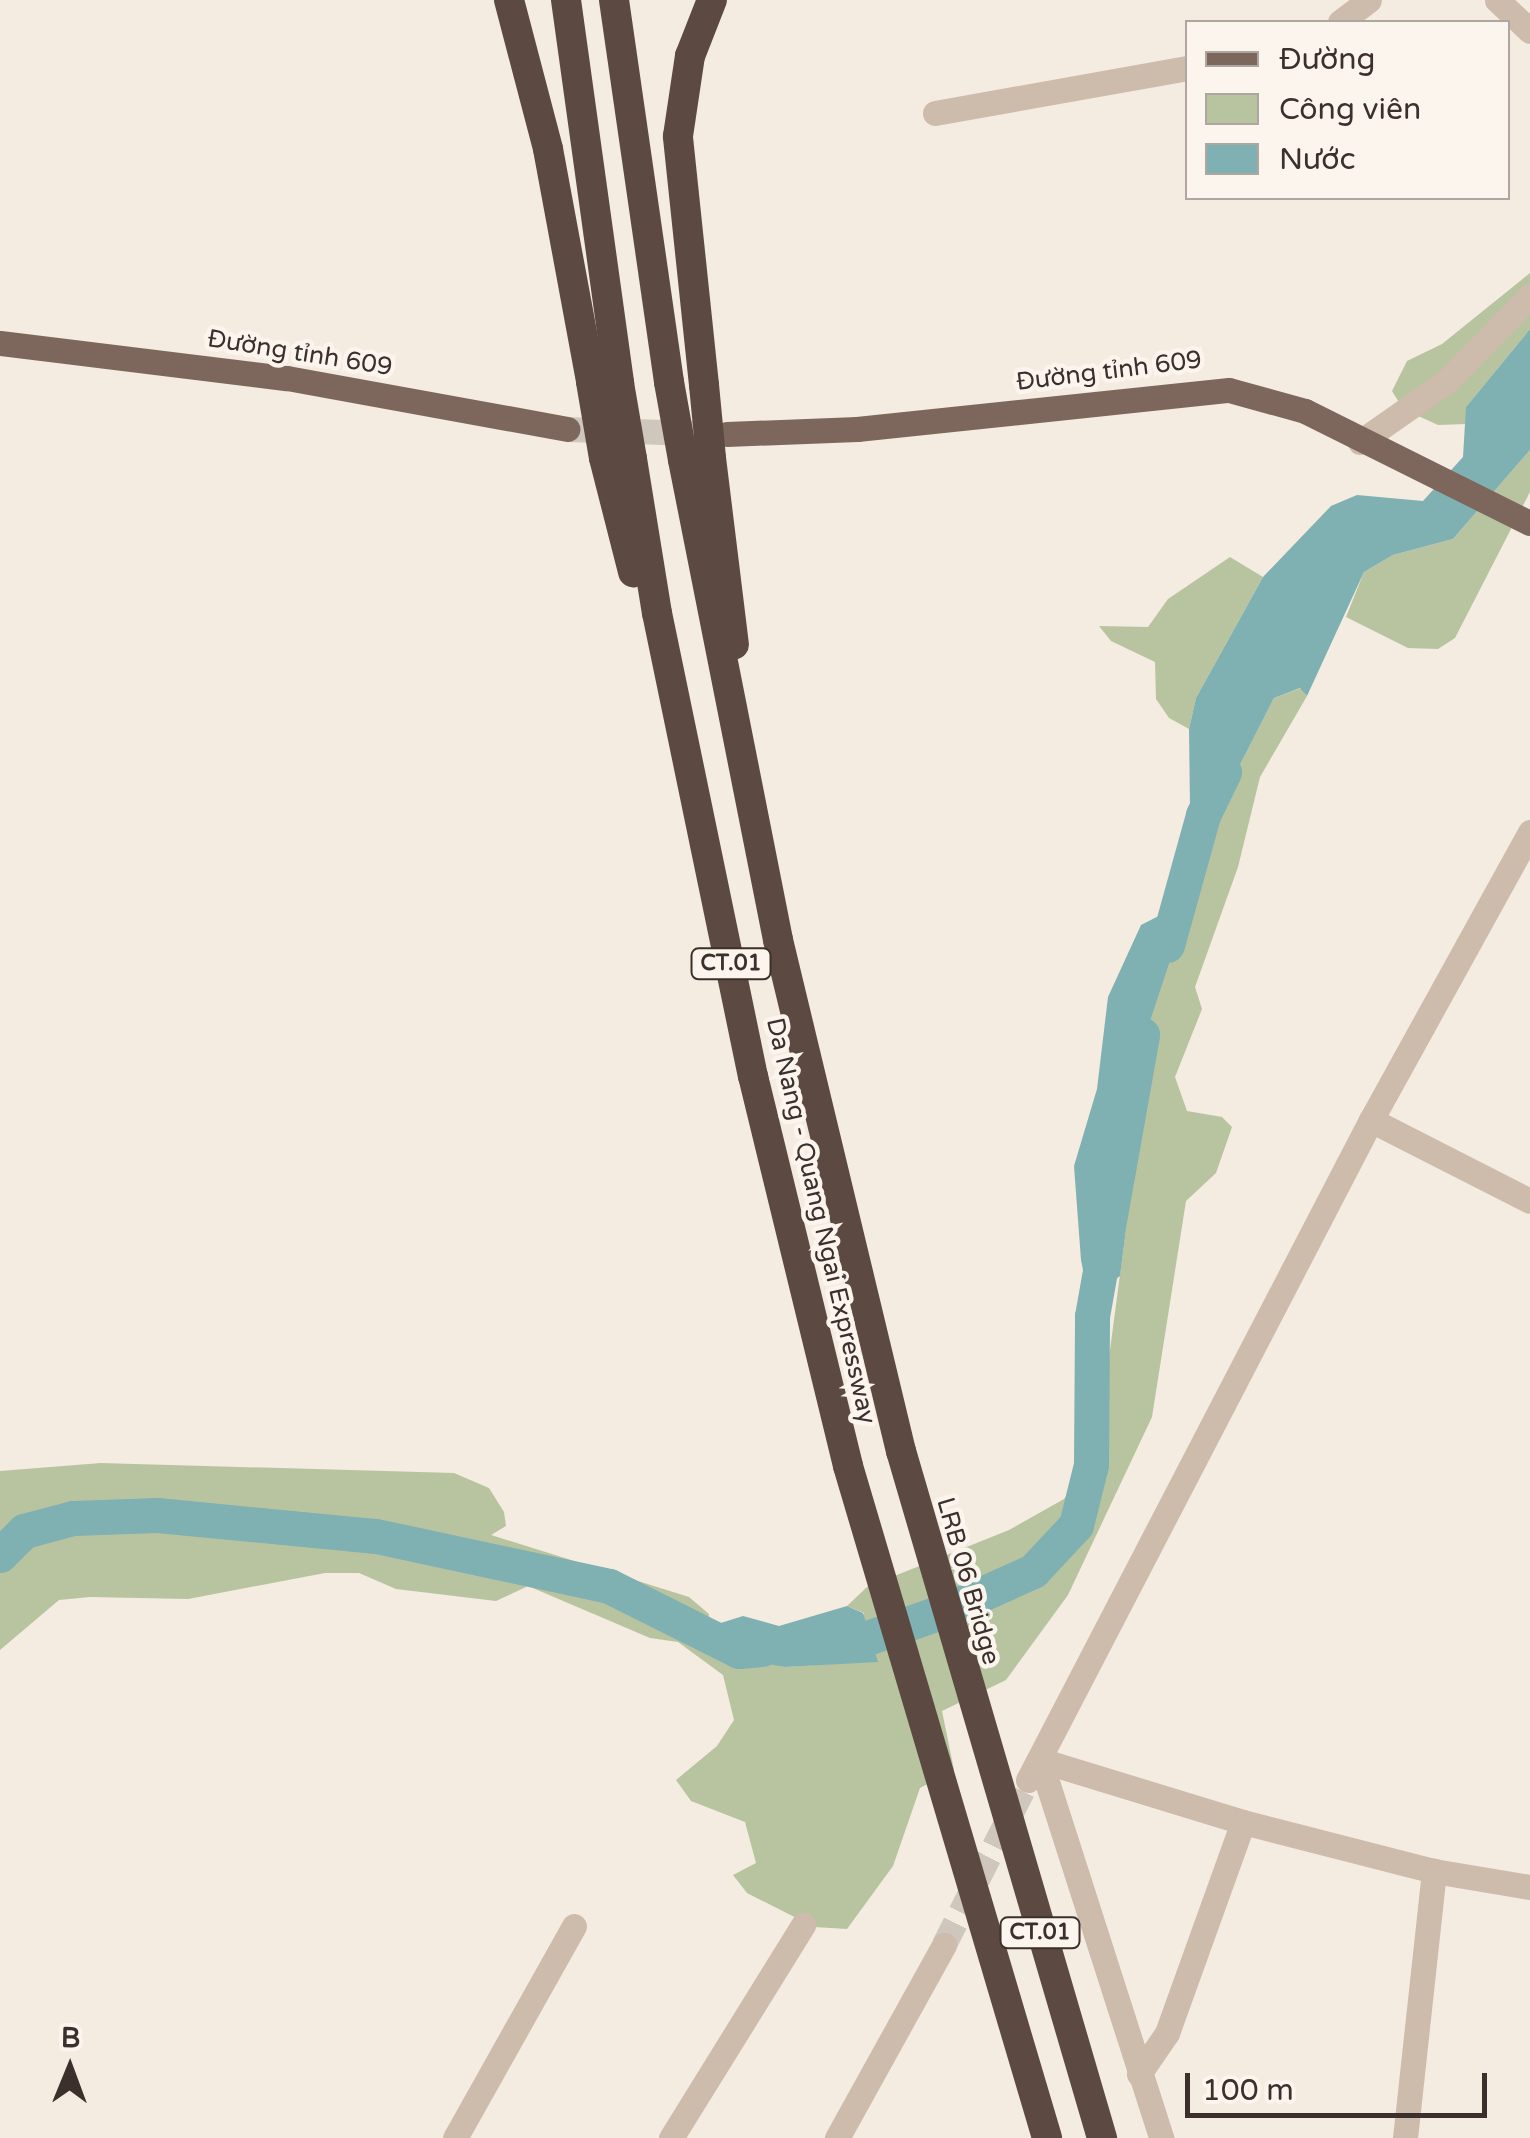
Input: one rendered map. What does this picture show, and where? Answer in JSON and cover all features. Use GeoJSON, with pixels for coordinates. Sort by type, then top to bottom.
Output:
{"type":"FeatureCollection","features":[{"type":"Feature","properties":{"kind":"highway"},"geometry":{"type":"LineString","coordinates":[[509,0],[605,382]]}},
{"type":"Feature","properties":{"kind":"highway","name":"CT.01"},"geometry":{"type":"LineString","coordinates":[[566,0],[605,382]]}},
{"type":"Feature","properties":{"kind":"highway"},"geometry":{"type":"LineString","coordinates":[[614,0],[669,382],[707,450]]}},
{"type":"Feature","properties":{"kind":"highway"},"geometry":{"type":"LineString","coordinates":[[707,450],[678,136],[690,56],[712,0]]}},
{"type":"Feature","properties":{"kind":"highway","name":"Da Nang - Quang Ngai Expressway"},"geometry":{"type":"LineString","coordinates":[[605,382],[618,459],[657,613],[729,954],[848,1466],[924,1739],[1047,2138]]}},
{"type":"Feature","properties":{"kind":"highway","name":"Da Nang - Quang Ngai Expressway"},"geometry":{"type":"LineString","coordinates":[[707,450],[778,940],[900,1451]]}},
{"type":"Feature","properties":{"kind":"highway","name":"LRB 06 Bridge"},"geometry":{"type":"LineString","coordinates":[[900,1451],[978,1728],[1102,2138]]}},
{"type":"Feature","properties":{"kind":"main road","name":"Đường tỉnh 609"},"geometry":{"type":"LineString","coordinates":[[0,330],[81,350]]}},
{"type":"Feature","properties":{"kind":"main road","name":"Đường tỉnh 609"},"geometry":{"type":"LineString","coordinates":[[0,343],[287,378],[567,429]]}},
{"type":"Feature","properties":{"kind":"main road","name":"Đường tỉnh 609"},"geometry":{"type":"LineString","coordinates":[[707,450],[1213,388],[1305,411],[1391,459],[1530,523]]}},
{"type":"Feature","properties":{"kind":"street"},"geometry":{"type":"LineString","coordinates":[[1343,20],[1369,0]]}},
{"type":"Feature","properties":{"kind":"street"},"geometry":{"type":"LineString","coordinates":[[1497,0],[1530,31]]}},
{"type":"Feature","properties":{"kind":"street"},"geometry":{"type":"LineString","coordinates":[[934,113],[1185,69]]}},
{"type":"Feature","properties":{"kind":"street"},"geometry":{"type":"LineString","coordinates":[[1360,442],[1446,381],[1530,296]]}},
{"type":"Feature","properties":{"kind":"street"},"geometry":{"type":"LineString","coordinates":[[1161,2138],[1034,1770],[1371,1120],[1530,832]]}},
{"type":"Feature","properties":{"kind":"street"},"geometry":{"type":"LineString","coordinates":[[1371,1120],[1530,1200]]}},
{"type":"Feature","properties":{"kind":"street"},"geometry":{"type":"LineString","coordinates":[[1034,1770],[1434,1871],[1530,1887]]}},
{"type":"Feature","properties":{"kind":"street"},"geometry":{"type":"LineString","coordinates":[[1139,2074],[1167,2033],[1243,1822]]}},
{"type":"Feature","properties":{"kind":"street"},"geometry":{"type":"LineString","coordinates":[[1405,2138],[1434,1871]]}},
{"type":"Feature","properties":{"kind":"street"},"geometry":{"type":"LineString","coordinates":[[670,2138],[803,1925]]}},
{"type":"Feature","properties":{"kind":"street"},"geometry":{"type":"LineString","coordinates":[[454,2138],[574,1926]]}},
{"type":"Feature","properties":{"kind":"street"},"geometry":{"type":"LineString","coordinates":[[837,2138],[944,1945]]}},
{"type":"Feature","properties":{"kind":"green space"},"geometry":{"type":"Polygon","coordinates":[[[1530,273],[1530,329],[1466,407],[1466,424],[1438,425],[1403,409],[1392,391],[1407,361],[1442,344],[1530,273]]]}},
{"type":"Feature","properties":{"kind":"green space"},"geometry":{"type":"Polygon","coordinates":[[[1530,450],[1530,492],[1455,638],[1438,649],[1408,648],[1346,617],[1364,572],[1393,555],[1453,539],[1530,450]]]}},
{"type":"Feature","properties":{"kind":"green space"},"geometry":{"type":"Polygon","coordinates":[[[1230,557],[1263,577],[1196,698],[1189,729],[1169,718],[1156,699],[1155,662],[1111,641],[1099,626],[1148,627],[1168,599],[1230,557]]]}},
{"type":"Feature","properties":{"kind":"green space"},"geometry":{"type":"Polygon","coordinates":[[[1301,688],[1307,696],[1260,777],[1238,867],[1195,987],[1202,1009],[1175,1077],[1187,1111],[1222,1117],[1232,1127],[1216,1173],[1186,1201],[1152,1417],[1068,1595],[1006,1680],[942,1711],[954,1770],[920,1788],[893,1866],[847,1929],[814,1927],[747,1893],[733,1875],[756,1863],[745,1822],[691,1801],[676,1780],[717,1746],[734,1720],[723,1675],[678,1642],[650,1638],[528,1586],[496,1601],[396,1589],[359,1573],[325,1573],[188,1599],[59,1600],[0,1650],[0,1471],[101,1463],[454,1473],[489,1488],[504,1512],[506,1526],[491,1535],[689,1597],[709,1614],[708,1627],[727,1651],[785,1667],[846,1663],[864,1613],[847,1606],[867,1587],[1009,1530],[1064,1499],[1091,1465],[1091,1493],[1125,1237],[1116,1125],[1218,808],[1274,698],[1301,688]]]}},
{"type":"Feature","properties":{"kind":"water"},"geometry":{"type":"Polygon","coordinates":[[[1530,329],[1530,450],[1453,539],[1393,555],[1364,572],[1307,696],[1300,688],[1274,698],[1218,808],[1203,815],[1190,807],[1189,729],[1196,698],[1263,577],[1331,506],[1357,495],[1423,501],[1463,457],[1466,407],[1530,329]]]}},
{"type":"Feature","properties":{"kind":"water"},"geometry":{"type":"Polygon","coordinates":[[[1190,900],[1116,1124],[1125,1237],[1120,1276],[1096,1293],[1086,1285],[1081,1260],[1074,1166],[1097,1089],[1108,997],[1141,925],[1190,900]]]}},
{"type":"Feature","properties":{"kind":"water"},"geometry":{"type":"Polygon","coordinates":[[[847,1606],[863,1613],[878,1662],[785,1667],[741,1659],[708,1627],[743,1616],[779,1626],[847,1606]]]}},
{"type":"Feature","properties":{"kind":"waterway"},"geometry":{"type":"LineString","coordinates":[[1167,945],[1203,815],[1224,772]]}},
{"type":"Feature","properties":{"kind":"waterway"},"geometry":{"type":"LineString","coordinates":[[824,1644],[856,1642],[944,1611],[1033,1571],[1076,1525],[1091,1465],[1092,1316],[1142,1034]]}},
{"type":"Feature","properties":{"kind":"waterway"},"geometry":{"type":"LineString","coordinates":[[0,1555],[24,1531],[73,1518],[157,1515],[376,1536],[609,1586],[739,1651],[762,1649]]}},
{"type":"Feature","properties":{"kind":"tunnel"},"geometry":{"type":"LineString","coordinates":[[567,429],[697,433]]}},
{"type":"Feature","properties":{"kind":"tunnel"},"geometry":{"type":"LineString","coordinates":[[944,1945],[1028,1780]]}}]}
